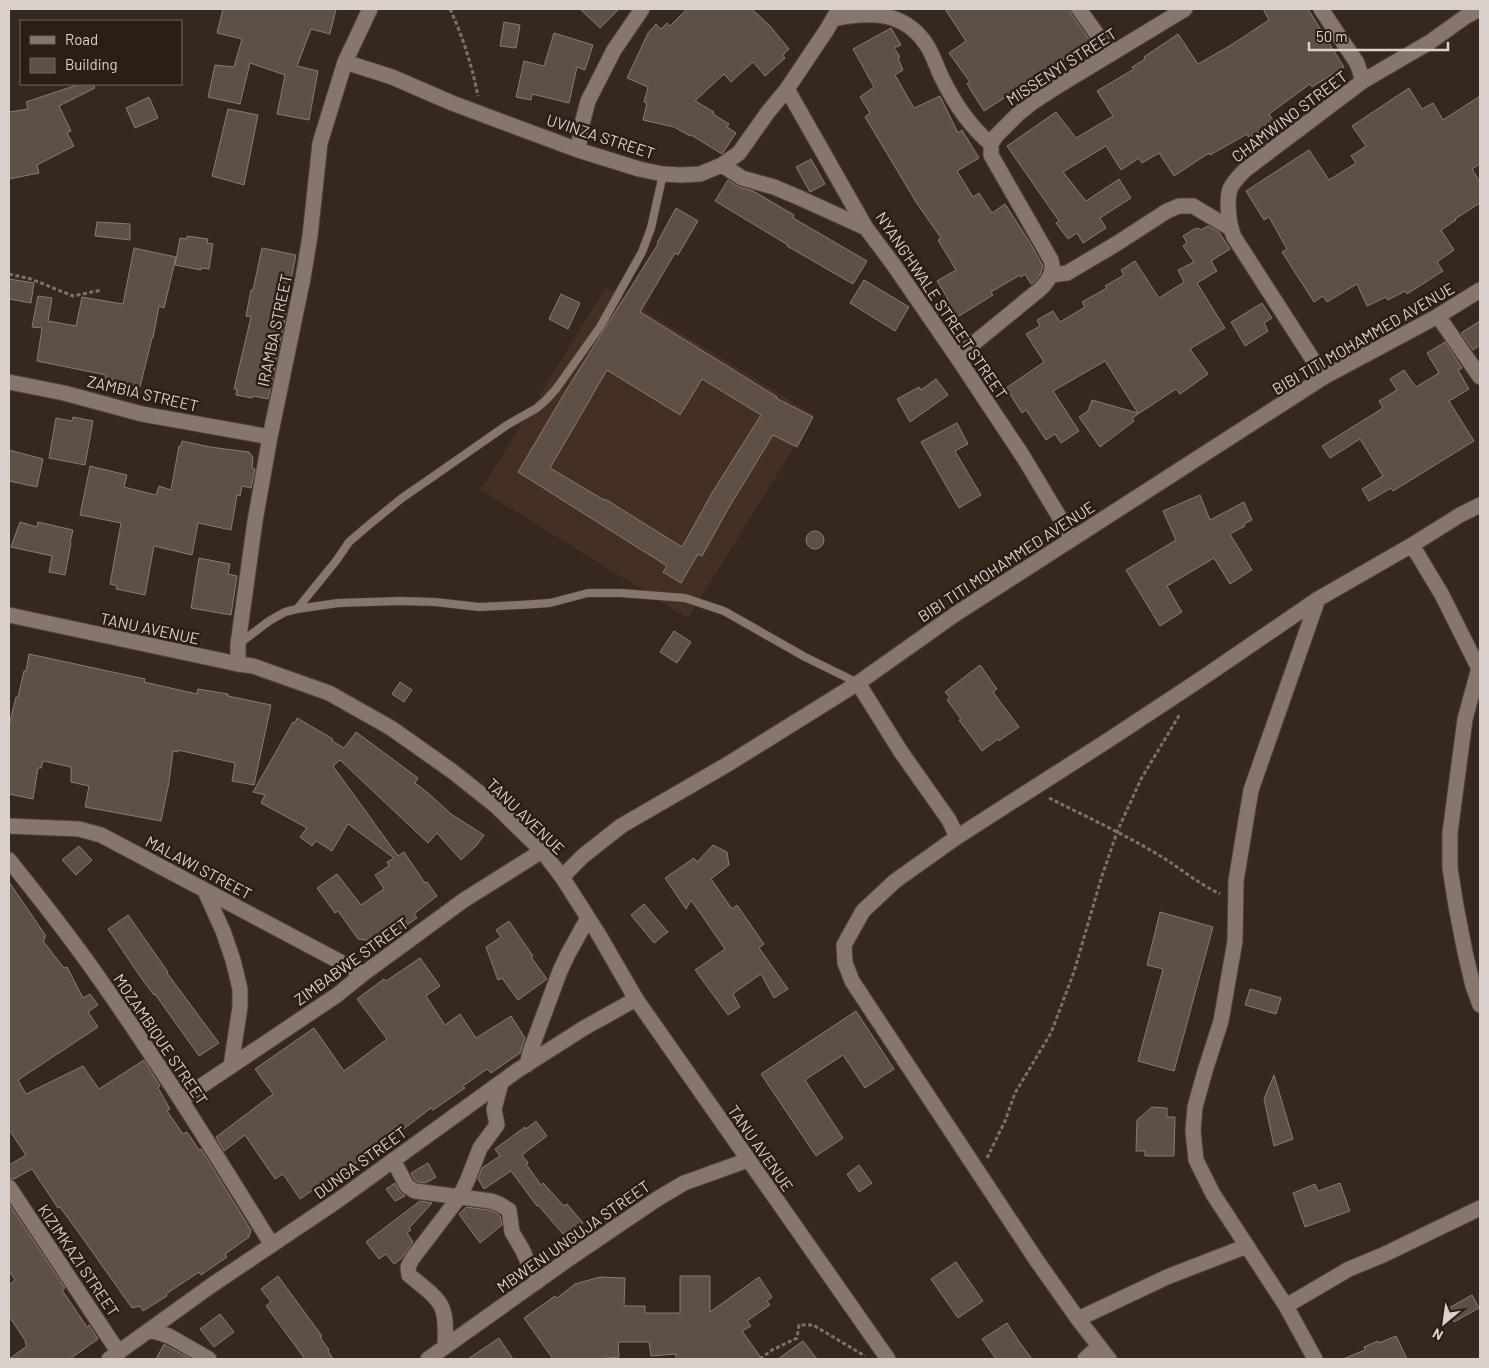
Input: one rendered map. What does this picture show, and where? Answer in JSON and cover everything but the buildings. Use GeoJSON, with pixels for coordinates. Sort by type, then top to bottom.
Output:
{"type":"FeatureCollection","features":[{"type":"Feature","properties":{"kind":"street","name":"IRAMBA STREET"},"geometry":{"type":"LineString","coordinates":[[238,664],[238,644],[255,521],[270,437],[303,278],[310,236],[320,143],[345,62],[370,9]]}},
{"type":"Feature","properties":{"kind":"street"},"geometry":{"type":"LineString","coordinates":[[578,150],[588,101],[614,50],[642,9]]}},
{"type":"Feature","properties":{"kind":"street"},"geometry":{"type":"LineString","coordinates":[[1080,9],[1111,54]]}},
{"type":"Feature","properties":{"kind":"street","name":"MISSENYI STREET"},"geometry":{"type":"LineString","coordinates":[[991,144],[1011,121],[1033,102],[1185,9]]}},
{"type":"Feature","properties":{"kind":"street"},"geometry":{"type":"LineString","coordinates":[[1321,9],[1357,63],[1363,81]]}},
{"type":"Feature","properties":{"kind":"street","name":"CHAMWINO STREET"},"geometry":{"type":"LineString","coordinates":[[1324,377],[1234,237],[1230,228],[1230,188],[1238,177],[1363,81],[1430,42],[1465,17],[1480,9]]}},
{"type":"Feature","properties":{"kind":"street","name":"UVINZA STREET"},"geometry":{"type":"LineString","coordinates":[[345,62],[392,77],[452,103],[578,150],[639,169],[663,174],[700,174],[722,164],[739,153],[787,89],[836,14]]}},
{"type":"Feature","properties":{"kind":"street"},"geometry":{"type":"LineString","coordinates":[[836,14],[881,15],[897,20],[908,25],[926,44],[952,95],[971,125],[991,144],[991,155],[996,166],[1052,260],[1051,275],[1046,283],[958,357]]}},
{"type":"Feature","properties":{"kind":"street","name":"NYANG'HWALE STREET STREET"},"geometry":{"type":"LineString","coordinates":[[787,89],[866,228],[958,357],[1024,458],[1072,538]]}},
{"type":"Feature","properties":{"kind":"street"},"geometry":{"type":"LineString","coordinates":[[722,164],[742,178],[774,187],[866,228]]}},
{"type":"Feature","properties":{"kind":"street"},"geometry":{"type":"LineString","coordinates":[[1051,275],[1067,272],[1108,249],[1167,211],[1179,206],[1193,206],[1230,228]]}},
{"type":"Feature","properties":{"kind":"street","name":"BIBI TITI MOHAMMED AVENUE"},"geometry":{"type":"LineString","coordinates":[[562,877],[584,856],[621,826],[728,764],[858,683],[957,613],[1324,377],[1438,316],[1480,290]]}},
{"type":"Feature","properties":{"kind":"street"},"geometry":{"type":"LineString","coordinates":[[1438,316],[1480,376]]}},
{"type":"Feature","properties":{"kind":"street","name":"ZAMBIA STREET"},"geometry":{"type":"LineString","coordinates":[[9,382],[64,393],[142,414],[270,437]]}},
{"type":"Feature","properties":{"kind":"street"},"geometry":{"type":"LineString","coordinates":[[1109,1359],[1078,1319],[852,981],[845,963],[844,945],[863,912],[895,881],[956,837],[1201,679],[1318,599],[1480,505]]}},
{"type":"Feature","properties":{"kind":"street"},"geometry":{"type":"LineString","coordinates":[[1412,546],[1442,595],[1480,670],[1465,719],[1450,833],[1450,868],[1456,906],[1465,952],[1480,1005]]}},
{"type":"Feature","properties":{"kind":"street"},"geometry":{"type":"LineString","coordinates":[[1315,1359],[1286,1306],[1213,1194],[1196,1160],[1193,1131],[1196,1107],[1205,1071],[1221,1021],[1235,941],[1236,880],[1250,790],[1318,599]]}},
{"type":"Feature","properties":{"kind":"street","name":"TANU AVENUE"},"geometry":{"type":"LineString","coordinates":[[10,617],[253,666],[329,693],[391,728],[452,771],[496,806],[542,851],[562,877],[636,999],[888,1359]]}},
{"type":"Feature","properties":{"kind":"street"},"geometry":{"type":"LineString","coordinates":[[858,683],[901,752],[949,820],[956,837]]}},
{"type":"Feature","properties":{"kind":"street","name":"MALAWI STREET"},"geometry":{"type":"LineString","coordinates":[[9,826],[79,829],[100,835],[363,974]]}},
{"type":"Feature","properties":{"kind":"street","name":"ZIMBABWE STREET"},"geometry":{"type":"LineString","coordinates":[[182,1099],[338,994],[464,900],[542,851]]}},
{"type":"Feature","properties":{"kind":"street","name":"MOZAMBIQUE STREET"},"geometry":{"type":"LineString","coordinates":[[9,860],[94,970],[182,1099],[272,1245]]}},
{"type":"Feature","properties":{"kind":"street"},"geometry":{"type":"LineString","coordinates":[[205,890],[223,931],[240,989],[240,1007],[232,1066]]}},
{"type":"Feature","properties":{"kind":"street"},"geometry":{"type":"LineString","coordinates":[[526,1065],[560,972],[588,918]]}},
{"type":"Feature","properties":{"kind":"street","name":"DUNGA STREET"},"geometry":{"type":"LineString","coordinates":[[114,1356],[212,1285],[337,1201],[526,1065],[584,1028],[636,999]]}},
{"type":"Feature","properties":{"kind":"street"},"geometry":{"type":"LineString","coordinates":[[445,1347],[445,1318],[442,1306],[409,1275],[408,1267],[460,1196],[480,1148],[497,1124],[494,1109],[501,1083]]}},
{"type":"Feature","properties":{"kind":"street"},"geometry":{"type":"LineString","coordinates":[[393,1160],[407,1186],[415,1191],[491,1201],[509,1210],[512,1232],[522,1248],[537,1282]]}},
{"type":"Feature","properties":{"kind":"street","name":"MBWENI UNGUJA STREET"},"geometry":{"type":"LineString","coordinates":[[428,1359],[657,1199],[684,1183],[748,1160]]}},
{"type":"Feature","properties":{"kind":"street","name":"KIZIMKAZI STREET"},"geometry":{"type":"LineString","coordinates":[[11,1194],[114,1356]]}},
{"type":"Feature","properties":{"kind":"street"},"geometry":{"type":"LineString","coordinates":[[1286,1306],[1349,1270],[1480,1208]]}},
{"type":"Feature","properties":{"kind":"street"},"geometry":{"type":"LineString","coordinates":[[1078,1319],[1167,1277],[1247,1246]]}},
{"type":"Feature","properties":{"kind":"street"},"geometry":{"type":"LineString","coordinates":[[150,1330],[175,1339],[209,1359]]}},
{"type":"Feature","properties":{"kind":"street"},"geometry":{"type":"LineString","coordinates":[[1085,1359],[1098,1346]]}},
{"type":"Feature","properties":{"kind":"lane"},"geometry":{"type":"LineString","coordinates":[[297,609],[350,542],[370,524],[402,498],[507,425],[537,408],[556,389],[600,328],[642,252],[651,228],[663,174]]}},
{"type":"Feature","properties":{"kind":"lane"},"geometry":{"type":"LineString","coordinates":[[238,644],[269,621],[285,612],[338,603],[400,601],[435,602],[479,607],[550,603],[588,593],[621,592],[684,598],[724,610],[805,657],[858,683]]}},
{"type":"Feature","properties":{"kind":"path"},"geometry":{"type":"LineString","coordinates":[[450,9],[461,34],[472,69],[482,114]]}},
{"type":"Feature","properties":{"kind":"path"},"geometry":{"type":"LineString","coordinates":[[9,274],[31,279],[73,296],[102,290]]}},
{"type":"Feature","properties":{"kind":"path"},"geometry":{"type":"LineString","coordinates":[[979,1173],[1005,1121],[1015,1092],[1051,1033],[1074,972],[1118,832],[1141,779],[1181,712]]}},
{"type":"Feature","properties":{"kind":"path"},"geometry":{"type":"LineString","coordinates":[[1032,789],[1118,832],[1161,857],[1205,887],[1236,902]]}},
{"type":"Feature","properties":{"kind":"path"},"geometry":{"type":"LineString","coordinates":[[760,1359],[772,1350],[796,1338],[799,1326],[813,1325],[869,1359]]}},
{"type":"Feature","properties":{"kind":"shaded area"},"geometry":{"type":"Polygon","coordinates":[[[606,287],[814,415],[688,618],[481,490],[606,287]]]}}]}
